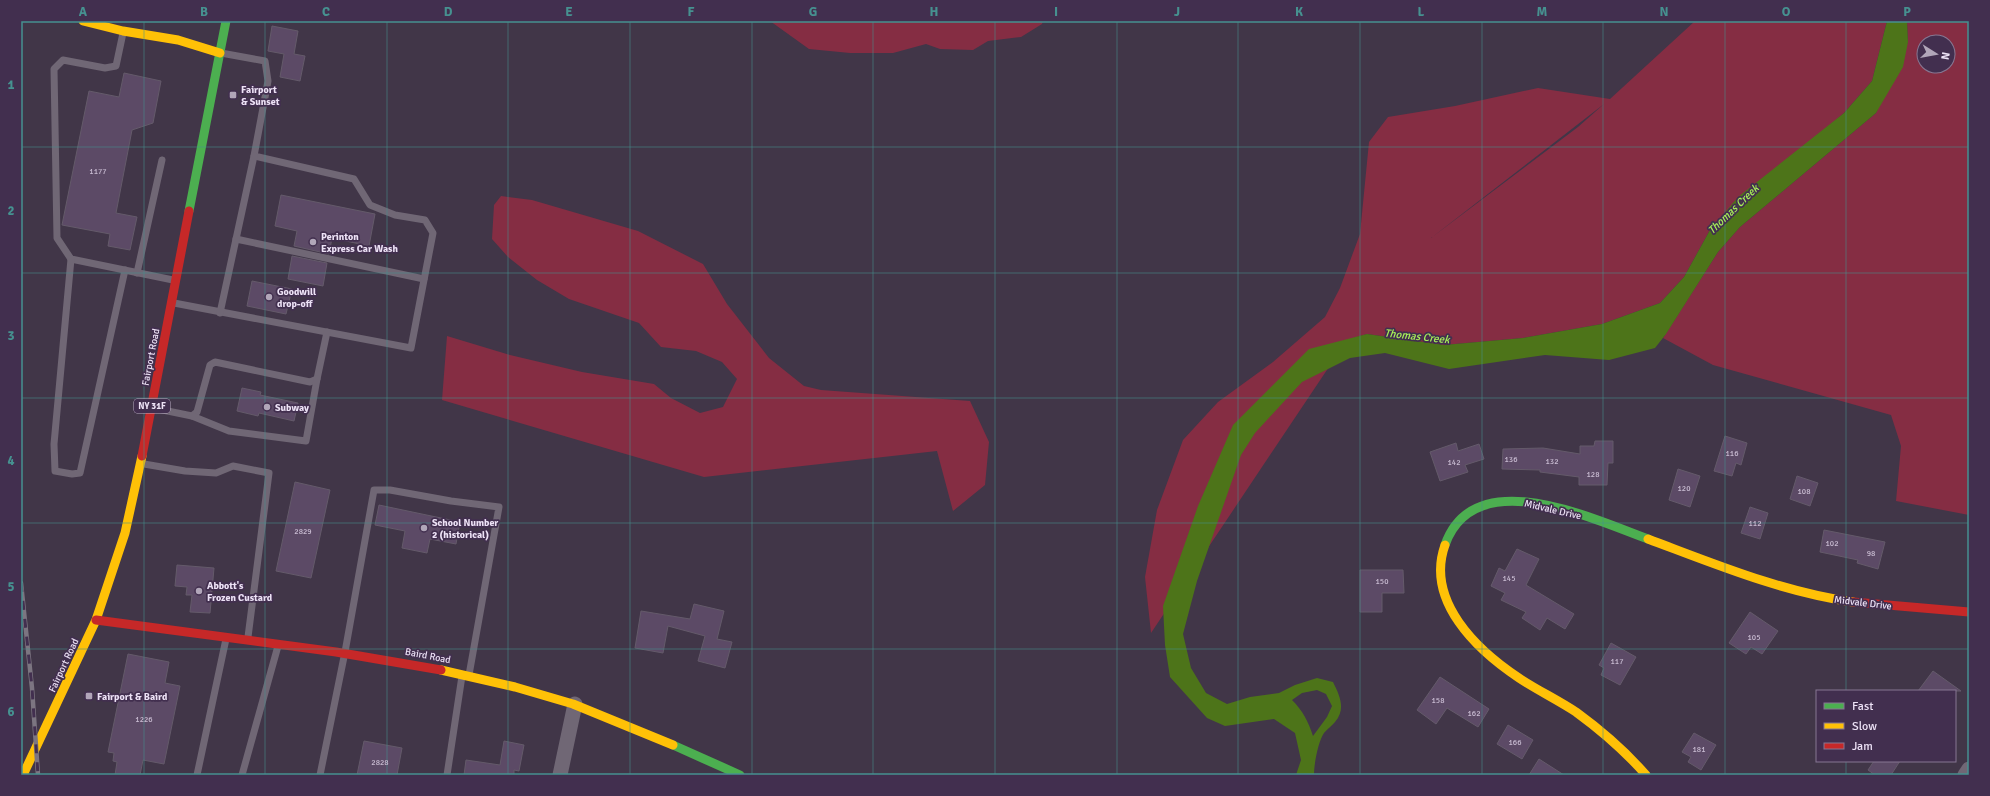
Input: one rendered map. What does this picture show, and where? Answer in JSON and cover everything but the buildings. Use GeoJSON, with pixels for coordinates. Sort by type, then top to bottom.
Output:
{"type":"FeatureCollection","features":[{"type":"Feature","properties":{"kind":"street"},"geometry":{"type":"LineString","coordinates":[[83,21],[123,31],[178,40],[220,53]]}},
{"type":"Feature","properties":{"kind":"street","name":"Fairport Road"},"geometry":{"type":"LineString","coordinates":[[23,775],[96,620],[125,534],[141,463],[226,21]]}},
{"type":"Feature","properties":{"kind":"street","name":"Midvale Drive"},"geometry":{"type":"LineString","coordinates":[[1646,775],[1609,736],[1564,705],[1525,682],[1505,667],[1462,626],[1447,603],[1440,577],[1440,562],[1443,546],[1458,519],[1481,506],[1498,502],[1531,502],[1583,516],[1704,560],[1801,592],[1846,602],[1969,612]]}},
{"type":"Feature","properties":{"kind":"street","name":"Baird Road"},"geometry":{"type":"LineString","coordinates":[[96,620],[345,652],[466,674],[575,704],[678,746],[740,775]]}},
{"type":"Feature","properties":{"kind":"street"},"geometry":{"type":"LineString","coordinates":[[560,775],[575,704]]}},
{"type":"Feature","properties":{"kind":"street"},"geometry":{"type":"LineString","coordinates":[[1965,775],[1969,769]]}},
{"type":"Feature","properties":{"kind":"lane"},"geometry":{"type":"LineString","coordinates":[[123,31],[116,66],[105,68],[64,60],[54,69],[57,238],[71,259],[54,444],[55,471],[72,474],[80,473],[125,270]]}},
{"type":"Feature","properties":{"kind":"lane"},"geometry":{"type":"LineString","coordinates":[[220,53],[265,61],[268,82],[254,156],[220,312]]}},
{"type":"Feature","properties":{"kind":"lane"},"geometry":{"type":"LineString","coordinates":[[172,303],[411,348],[433,233],[425,220],[395,215],[370,205],[354,179],[254,156]]}},
{"type":"Feature","properties":{"kind":"lane"},"geometry":{"type":"LineString","coordinates":[[137,273],[162,160]]}},
{"type":"Feature","properties":{"kind":"lane"},"geometry":{"type":"LineString","coordinates":[[236,239],[424,279]]}},
{"type":"Feature","properties":{"kind":"lane"},"geometry":{"type":"LineString","coordinates":[[71,259],[176,280]]}},
{"type":"Feature","properties":{"kind":"lane"},"geometry":{"type":"LineString","coordinates":[[151,408],[192,416],[229,431],[306,441],[327,332]]}},
{"type":"Feature","properties":{"kind":"lane"},"geometry":{"type":"LineString","coordinates":[[192,416],[197,412],[210,365],[215,362],[310,382],[317,379]]}},
{"type":"Feature","properties":{"kind":"lane"},"geometry":{"type":"LineString","coordinates":[[141,463],[185,471],[216,473],[233,466],[269,473],[248,640]]}},
{"type":"Feature","properties":{"kind":"lane"},"geometry":{"type":"LineString","coordinates":[[320,775],[345,652],[374,490],[390,490],[451,501],[499,507],[447,775]]}},
{"type":"Feature","properties":{"kind":"lane"},"geometry":{"type":"LineString","coordinates":[[197,775],[227,637]]}},
{"type":"Feature","properties":{"kind":"lane"},"geometry":{"type":"LineString","coordinates":[[242,775],[279,644]]}},
{"type":"Feature","properties":{"kind":"shaded area"},"geometry":{"type":"Polygon","coordinates":[[[770,21],[1043,21],[1042,24],[1021,37],[988,41],[973,50],[940,49],[926,44],[893,53],[850,53],[809,49],[770,21]]]}},
{"type":"Feature","properties":{"kind":"shaded area"},"geometry":{"type":"Polygon","coordinates":[[[1695,21],[1887,21],[1872,81],[1844,113],[1710,230],[1684,277],[1660,303],[1602,324],[1523,338],[1444,345],[1367,334],[1347,340],[1151,633],[1145,577],[1157,510],[1183,440],[1218,402],[1273,362],[1325,317],[1340,288],[1360,234],[1369,142],[1388,117],[1455,106],[1538,88],[1610,99],[1695,21]],[[1604,104],[1431,238],[1578,127],[1604,104]]]}},
{"type":"Feature","properties":{"kind":"shaded area"},"geometry":{"type":"Polygon","coordinates":[[[1907,21],[1969,21],[1969,515],[1896,501],[1901,446],[1891,415],[1713,365],[1663,338],[1718,252],[1740,227],[1876,113],[1908,42],[1907,21]]]}},
{"type":"Feature","properties":{"kind":"shaded area"},"geometry":{"type":"Polygon","coordinates":[[[501,196],[532,200],[638,231],[703,264],[727,304],[769,358],[804,386],[821,390],[970,401],[989,442],[985,485],[953,511],[937,451],[704,477],[442,400],[447,336],[510,355],[582,372],[654,384],[671,398],[700,413],[723,407],[737,379],[722,362],[696,351],[661,347],[639,323],[569,299],[537,280],[508,257],[492,239],[494,205],[501,196]]]}},
{"type":"Feature","properties":{"kind":"water","name":"Thomas Creek"},"geometry":{"type":"Polygon","coordinates":[[[1887,21],[1907,21],[1908,42],[1903,67],[1876,113],[1740,227],[1718,252],[1666,334],[1655,348],[1609,360],[1545,355],[1449,369],[1385,353],[1350,358],[1302,382],[1255,433],[1241,455],[1197,581],[1183,634],[1191,668],[1206,693],[1227,704],[1250,697],[1279,693],[1295,685],[1317,678],[1333,682],[1340,697],[1340,712],[1335,722],[1322,737],[1317,753],[1314,775],[1296,775],[1301,760],[1295,733],[1274,719],[1225,726],[1207,718],[1170,677],[1165,645],[1163,606],[1198,506],[1233,425],[1309,349],[1367,334],[1444,345],[1523,338],[1602,324],[1660,303],[1684,277],[1710,230],[1738,197],[1844,113],[1872,81],[1887,21]],[[1317,690],[1302,693],[1292,700],[1305,716],[1313,736],[1327,717],[1332,706],[1326,694],[1317,690]]]}},
{"type":"Feature","properties":{"kind":"railway"},"geometry":{"type":"LineString","coordinates":[[21,583],[32,688],[38,775]]}},
{"type":"Feature","properties":{"kind":"traffic: fast"},"geometry":{"type":"LineString","coordinates":[[189,211],[226,21]]}},
{"type":"Feature","properties":{"kind":"traffic: fast"},"geometry":{"type":"LineString","coordinates":[[1445,545],[1460,520],[1481,506],[1507,501],[1537,503],[1567,510],[1648,539]]}},
{"type":"Feature","properties":{"kind":"traffic: fast"},"geometry":{"type":"LineString","coordinates":[[673,745],[740,775]]}},
{"type":"Feature","properties":{"kind":"traffic: slow"},"geometry":{"type":"LineString","coordinates":[[83,21],[123,31],[178,40],[220,53]]}},
{"type":"Feature","properties":{"kind":"traffic: slow"},"geometry":{"type":"LineString","coordinates":[[23,775],[96,620],[125,533],[142,456]]}},
{"type":"Feature","properties":{"kind":"traffic: slow"},"geometry":{"type":"LineString","coordinates":[[1648,539],[1775,584],[1853,602]]}},
{"type":"Feature","properties":{"kind":"traffic: slow"},"geometry":{"type":"LineString","coordinates":[[1445,545],[1441,566],[1442,585],[1449,604],[1459,622],[1472,638],[1503,667],[1562,703],[1595,726],[1646,775]]}},
{"type":"Feature","properties":{"kind":"traffic: slow"},"geometry":{"type":"LineString","coordinates":[[441,670],[515,687],[573,704],[673,745]]}},
{"type":"Feature","properties":{"kind":"traffic: jam"},"geometry":{"type":"LineString","coordinates":[[142,456],[189,211]]}},
{"type":"Feature","properties":{"kind":"traffic: jam"},"geometry":{"type":"LineString","coordinates":[[1853,602],[1969,612]]}},
{"type":"Feature","properties":{"kind":"traffic: jam"},"geometry":{"type":"LineString","coordinates":[[96,620],[336,652],[441,670]]}},
{"type":"Feature","properties":{"kind":"place","name":"Fairport & Sunset"},"geometry":{"type":"Point","coordinates":[233,95]}},
{"type":"Feature","properties":{"kind":"place","name":"Perinton Express Car Wash"},"geometry":{"type":"Point","coordinates":[313,242]}},
{"type":"Feature","properties":{"kind":"place","name":"Goodwill drop-off"},"geometry":{"type":"Point","coordinates":[269,297]}},
{"type":"Feature","properties":{"kind":"place","name":"Subway"},"geometry":{"type":"Point","coordinates":[267,407]}},
{"type":"Feature","properties":{"kind":"place","name":"School Number 2 (historical)"},"geometry":{"type":"Point","coordinates":[424,528]}},
{"type":"Feature","properties":{"kind":"place","name":"Abbott's Frozen Custard"},"geometry":{"type":"Point","coordinates":[199,591]}},
{"type":"Feature","properties":{"kind":"place","name":"Fairport & Baird"},"geometry":{"type":"Point","coordinates":[89,696]}}]}
